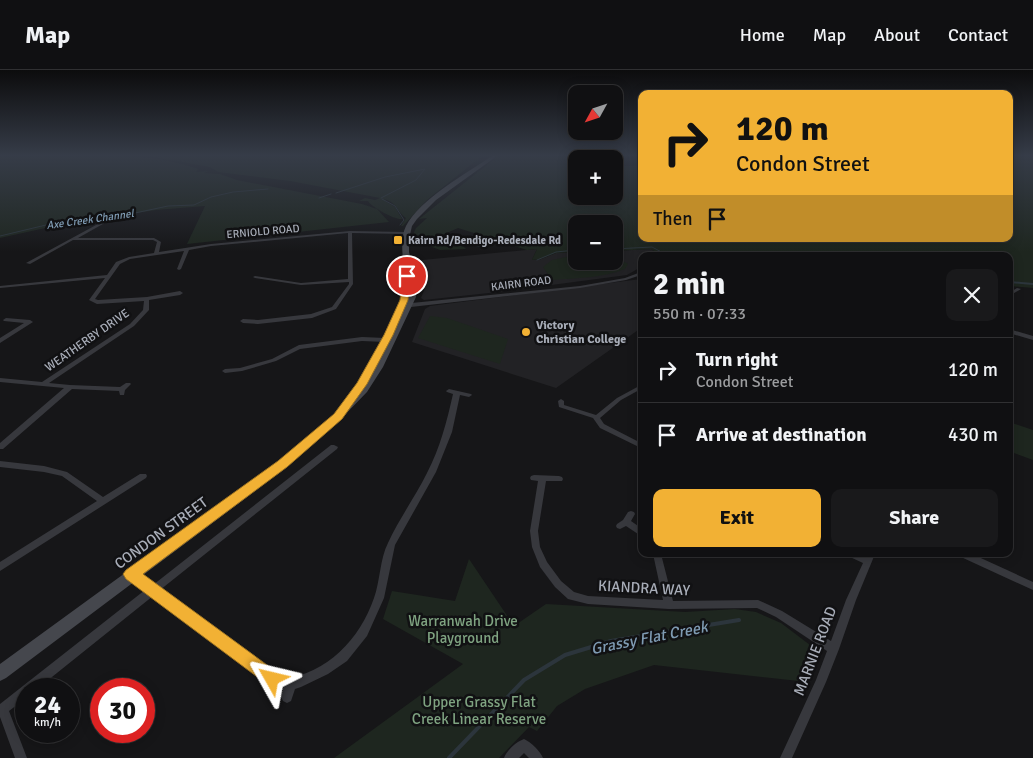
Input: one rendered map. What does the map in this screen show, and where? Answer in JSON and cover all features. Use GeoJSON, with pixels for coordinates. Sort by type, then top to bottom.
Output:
{"type":"FeatureCollection","features":[{"type":"Feature","properties":{"kind":"main road"},"geometry":{"type":"LineString","coordinates":[[406,233],[411,221],[424,208],[451,188]]}},
{"type":"Feature","properties":{"kind":"main road","name":"CONDON STREET"},"geometry":{"type":"LineString","coordinates":[[0,672],[283,464],[338,416],[364,390],[379,367],[405,306],[407,288],[406,233]]}},
{"type":"Feature","properties":{"kind":"main road","name":"CONDON STREET"},"geometry":{"type":"LineString","coordinates":[[338,416],[362,384],[405,306]]}},
{"type":"Feature","properties":{"kind":"street"},"geometry":{"type":"LineString","coordinates":[[28,263],[109,219]]}},
{"type":"Feature","properties":{"kind":"street","name":"ERNIOLD ROAD"},"geometry":{"type":"LineString","coordinates":[[123,260],[186,249],[350,232],[406,233]]}},
{"type":"Feature","properties":{"kind":"street"},"geometry":{"type":"LineString","coordinates":[[242,321],[265,321],[324,313],[336,306],[348,290],[351,280],[350,232]]}},
{"type":"Feature","properties":{"kind":"street"},"geometry":{"type":"LineString","coordinates":[[81,235],[88,238]]}},
{"type":"Feature","properties":{"kind":"street"},"geometry":{"type":"LineString","coordinates":[[72,239],[156,240],[159,242],[156,254]]}},
{"type":"Feature","properties":{"kind":"street"},"geometry":{"type":"LineString","coordinates":[[179,269],[186,249]]}},
{"type":"Feature","properties":{"kind":"street","name":"WEATHERBY DRIVE"},"geometry":{"type":"LineString","coordinates":[[123,260],[108,276],[92,301],[146,302],[182,293]]}},
{"type":"Feature","properties":{"kind":"street","name":"KAIRN ROAD"},"geometry":{"type":"LineString","coordinates":[[405,306],[580,287],[638,274]]}},
{"type":"Feature","properties":{"kind":"street"},"geometry":{"type":"LineString","coordinates":[[0,287],[108,276]]}},
{"type":"Feature","properties":{"kind":"street"},"geometry":{"type":"LineString","coordinates":[[255,277],[301,284],[351,280]]}},
{"type":"Feature","properties":{"kind":"street"},"geometry":{"type":"LineString","coordinates":[[1013,293],[1019,290]]}},
{"type":"Feature","properties":{"kind":"street","name":"WEATHERBY DRIVE"},"geometry":{"type":"LineString","coordinates":[[45,383],[128,328],[146,310],[146,302]]}},
{"type":"Feature","properties":{"kind":"street"},"geometry":{"type":"LineString","coordinates":[[0,341],[30,322],[6,320]]}},
{"type":"Feature","properties":{"kind":"street"},"geometry":{"type":"LineString","coordinates":[[1013,332],[1033,338]]}},
{"type":"Feature","properties":{"kind":"street"},"geometry":{"type":"LineString","coordinates":[[225,371],[240,370],[272,361],[294,349],[305,346],[329,345],[362,339],[385,340]]}},
{"type":"Feature","properties":{"kind":"street"},"geometry":{"type":"LineString","coordinates":[[0,380],[122,392],[128,384]]}},
{"type":"Feature","properties":{"kind":"street"},"geometry":{"type":"LineString","coordinates":[[0,447],[70,387]]}},
{"type":"Feature","properties":{"kind":"street"},"geometry":{"type":"LineString","coordinates":[[596,417],[619,399],[638,389]]}},
{"type":"Feature","properties":{"kind":"street"},"geometry":{"type":"LineString","coordinates":[[131,574],[272,679],[281,684],[290,685],[307,679],[343,657],[364,633],[379,598],[391,545],[432,472],[448,432],[453,392],[468,395]]}},
{"type":"Feature","properties":{"kind":"street"},"geometry":{"type":"LineString","coordinates":[[561,401],[561,406],[566,409],[596,417],[600,424],[638,444]]}},
{"type":"Feature","properties":{"kind":"street"},"geometry":{"type":"LineString","coordinates":[[42,678],[334,447]]}},
{"type":"Feature","properties":{"kind":"street"},"geometry":{"type":"LineString","coordinates":[[0,464],[44,469],[64,474],[103,501]]}},
{"type":"Feature","properties":{"kind":"street"},"geometry":{"type":"LineString","coordinates":[[0,567],[144,476]]}},
{"type":"Feature","properties":{"kind":"street","name":"KIANDRA WAY"},"geometry":{"type":"LineString","coordinates":[[559,479],[538,478],[534,531],[536,547],[543,564],[566,593],[588,600],[669,606],[758,604],[779,614],[834,649]]}},
{"type":"Feature","properties":{"kind":"street"},"geometry":{"type":"LineString","coordinates":[[626,520],[638,530]]}},
{"type":"Feature","properties":{"kind":"street"},"geometry":{"type":"LineString","coordinates":[[659,557],[669,606]]}},
{"type":"Feature","properties":{"kind":"street","name":"MARNIE ROAD"},"geometry":{"type":"LineString","coordinates":[[786,758],[834,649],[851,600],[869,557]]}},
{"type":"Feature","properties":{"kind":"street"},"geometry":{"type":"LineString","coordinates":[[970,557],[1033,586]]}},
{"type":"Feature","properties":{"kind":"street"},"geometry":{"type":"LineString","coordinates":[[287,697],[290,685]]}},
{"type":"Feature","properties":{"kind":"street"},"geometry":{"type":"LineString","coordinates":[[15,699],[1,710],[21,758]]}},
{"type":"Feature","properties":{"kind":"street"},"geometry":{"type":"LineString","coordinates":[[510,758],[524,745],[537,758]]}},
{"type":"Feature","properties":{"kind":"shaded area","name":"Victory Christian College"},"geometry":{"type":"Polygon","coordinates":[[[537,249],[532,260],[541,259],[556,253],[568,252],[568,270],[623,270],[623,251],[651,249],[655,252],[638,252],[638,269],[627,275],[424,300],[421,298],[425,288],[422,260],[537,249]]]}},
{"type":"Feature","properties":{"kind":"shaded area","name":"Victory Christian College"},"geometry":{"type":"Polygon","coordinates":[[[638,279],[638,330],[556,388],[412,342],[425,309],[430,306],[638,279]]]}},
{"type":"Feature","properties":{"kind":"green space"},"geometry":{"type":"Polygon","coordinates":[[[0,188],[279,188],[362,204],[377,209],[389,222],[187,244],[205,206],[156,210],[68,223],[0,238],[0,188]]]}},
{"type":"Feature","properties":{"kind":"green space"},"geometry":{"type":"Polygon","coordinates":[[[328,188],[442,188],[427,200],[403,226],[401,226],[406,218],[391,202],[382,199],[395,207],[402,219],[383,212],[368,201],[359,201],[365,198],[375,200],[380,198],[328,188]]]}},
{"type":"Feature","properties":{"kind":"green space"},"geometry":{"type":"Polygon","coordinates":[[[458,188],[568,188],[568,205],[623,205],[623,188],[638,188],[638,242],[1013,242],[1013,188],[1033,188],[1033,288],[1013,286],[1013,252],[655,252],[651,249],[623,251],[623,215],[568,215],[568,252],[556,253],[541,259],[532,260],[537,249],[527,250],[458,228],[440,236],[459,242],[466,249],[440,250],[411,239],[416,228],[427,218],[419,219],[458,188]]]}},
{"type":"Feature","properties":{"kind":"green space"},"geometry":{"type":"Polygon","coordinates":[[[568,257],[568,270],[621,270],[589,277],[552,280],[543,267],[552,260],[568,257]]]}},
{"type":"Feature","properties":{"kind":"green space"},"geometry":{"type":"Polygon","coordinates":[[[623,261],[628,264],[623,270],[623,261]]]}},
{"type":"Feature","properties":{"kind":"green space"},"geometry":{"type":"Polygon","coordinates":[[[430,316],[447,318],[508,339],[500,364],[418,338],[430,316]]]}},
{"type":"Feature","properties":{"kind":"green space"},"geometry":{"type":"Polygon","coordinates":[[[1013,423],[1033,430],[1033,460],[1013,452],[1013,423]]]}},
{"type":"Feature","properties":{"kind":"green space","name":"Upper Grassy Flat Creek Linear Reserve"},"geometry":{"type":"Polygon","coordinates":[[[469,559],[514,626],[546,604],[685,612],[735,609],[756,612],[781,623],[810,645],[814,651],[814,662],[808,682],[654,665],[585,689],[557,706],[537,731],[529,727],[499,758],[334,758],[463,664],[383,619],[392,591],[455,601],[469,559]]]}},
{"type":"Feature","properties":{"kind":"waterway","name":"Axe Creek Channel"},"geometry":{"type":"LineString","coordinates":[[336,193],[351,188]]}},
{"type":"Feature","properties":{"kind":"waterway","name":"Axe Creek Channel"},"geometry":{"type":"LineString","coordinates":[[381,198],[400,188]]}},
{"type":"Feature","properties":{"kind":"waterway","name":"Axe Creek Channel"},"geometry":{"type":"LineString","coordinates":[[0,236],[46,225],[135,213],[168,206],[194,205],[211,197],[233,192],[268,189]]}},
{"type":"Feature","properties":{"kind":"waterway","name":"Axe Creek Channel"},"geometry":{"type":"LineString","coordinates":[[319,198],[331,194]]}},
{"type":"Feature","properties":{"kind":"waterway","name":"Axe Creek Channel"},"geometry":{"type":"LineString","coordinates":[[382,199],[395,206],[404,220],[400,225]]}},
{"type":"Feature","properties":{"kind":"waterway","name":"Axe Creek Channel"},"geometry":{"type":"LineString","coordinates":[[419,234],[436,243],[485,248]]}},
{"type":"Feature","properties":{"kind":"waterway","name":"Axe Creek Channel"},"geometry":{"type":"LineString","coordinates":[[623,249],[652,247],[661,252]]}},
{"type":"Feature","properties":{"kind":"waterway","name":"Axe Creek Channel"},"geometry":{"type":"LineString","coordinates":[[537,260],[556,252],[568,251]]}},
{"type":"Feature","properties":{"kind":"waterway","name":"Axe Creek Channel"},"geometry":{"type":"LineString","coordinates":[[1013,282],[1033,284]]}},
{"type":"Feature","properties":{"kind":"waterway","name":"Grassy Flat Creek"},"geometry":{"type":"LineString","coordinates":[[449,758],[524,680],[565,655],[611,641],[739,620]]}},
{"type":"Feature","properties":{"kind":"place","name":"Kairn Rd/Bendigo-Redesdale Rd"},"geometry":{"type":"Point","coordinates":[398,240]}},
{"type":"Feature","properties":{"kind":"place","name":"Victory Christian College"},"geometry":{"type":"Point","coordinates":[526,332]}},
{"type":"Feature","properties":{"kind":"route"},"geometry":{"type":"LineString","coordinates":[[272,679],[131,574],[283,464],[338,416],[362,384],[388,335],[404,300],[407,276]]}},
{"type":"Feature","properties":{"kind":"park label","name":"Warranwah Drive Playground"},"geometry":{"type":"Point","coordinates":[463,630]}}]}
